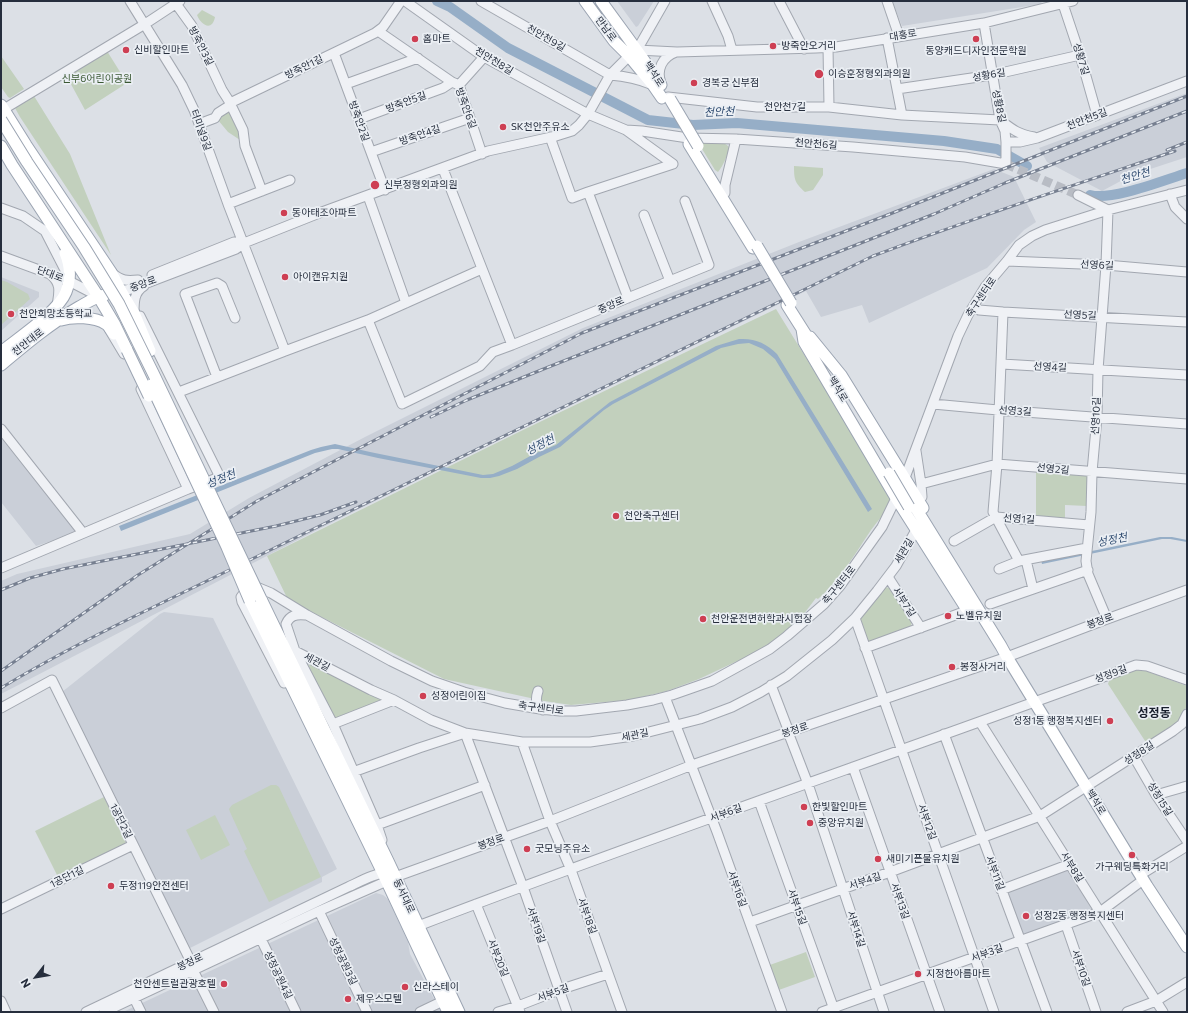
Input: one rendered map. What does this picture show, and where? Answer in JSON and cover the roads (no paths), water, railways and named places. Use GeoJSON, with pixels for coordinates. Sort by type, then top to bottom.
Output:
{"type":"FeatureCollection","features":[{"type":"Feature","properties":{"kind":"main road","name":"만남로"},"geometry":{"type":"LineString","coordinates":[[585,1],[614,41],[633,53]]}},
{"type":"Feature","properties":{"kind":"main road","name":"만남로"},"geometry":{"type":"LineString","coordinates":[[601,1],[624,33],[633,53]]}},
{"type":"Feature","properties":{"kind":"main road"},"geometry":{"type":"LineString","coordinates":[[599,20],[608,22],[610,18],[609,12]]}},
{"type":"Feature","properties":{"kind":"main road","name":"백석로"},"geometry":{"type":"LineString","coordinates":[[633,53],[663,94],[693,145]]}},
{"type":"Feature","properties":{"kind":"main road"},"geometry":{"type":"LineString","coordinates":[[2,111],[111,272],[121,291],[134,308],[150,351],[248,560],[292,663]]}},
{"type":"Feature","properties":{"kind":"main road"},"geometry":{"type":"LineString","coordinates":[[2,111],[27,162],[84,247],[119,304],[348,779]]}},
{"type":"Feature","properties":{"kind":"main road"},"geometry":{"type":"LineString","coordinates":[[1,133],[27,176],[108,298],[227,547],[250,601]]}},
{"type":"Feature","properties":{"kind":"main road"},"geometry":{"type":"LineString","coordinates":[[693,145],[722,180],[725,193],[755,247]]}},
{"type":"Feature","properties":{"kind":"main road"},"geometry":{"type":"LineString","coordinates":[[693,145],[789,304]]}},
{"type":"Feature","properties":{"kind":"main road"},"geometry":{"type":"LineString","coordinates":[[1,146],[39,208],[98,296],[114,323],[217,541],[348,779]]}},
{"type":"Feature","properties":{"kind":"main road"},"geometry":{"type":"LineString","coordinates":[[43,319],[61,302],[66,292],[70,275],[64,249],[47,219]]}},
{"type":"Feature","properties":{"kind":"main road","name":"천안대로"},"geometry":{"type":"LineString","coordinates":[[1,364],[40,333],[69,313],[98,296],[121,291]]}},
{"type":"Feature","properties":{"kind":"main road"},"geometry":{"type":"LineString","coordinates":[[43,319],[78,303],[98,296]]}},
{"type":"Feature","properties":{"kind":"main road","name":"백석로"},"geometry":{"type":"LineString","coordinates":[[789,304],[802,329],[890,471],[914,502],[974,611],[1001,646],[1142,878],[1187,947]]}},
{"type":"Feature","properties":{"kind":"main road","name":"백석로"},"geometry":{"type":"LineString","coordinates":[[789,304],[890,471]]}},
{"type":"Feature","properties":{"kind":"main road"},"geometry":{"type":"LineString","coordinates":[[56,322],[66,318],[78,318],[90,319],[107,324],[127,350]]}},
{"type":"Feature","properties":{"kind":"main road","name":"천안대로"},"geometry":{"type":"LineString","coordinates":[[1,352],[43,319]]}},
{"type":"Feature","properties":{"kind":"main road"},"geometry":{"type":"LineString","coordinates":[[802,329],[804,342],[896,498],[961,601],[966,608],[974,611],[978,602],[976,595],[841,375],[810,337]]}},
{"type":"Feature","properties":{"kind":"main road","name":"동서대로"},"geometry":{"type":"LineString","coordinates":[[348,779],[390,872],[442,1001],[448,1012]]}},
{"type":"Feature","properties":{"kind":"main road","name":"동서대로"},"geometry":{"type":"LineString","coordinates":[[390,872],[418,926],[459,1012]]}},
{"type":"Feature","properties":{"kind":"street","name":"터미널9길"},"geometry":{"type":"LineString","coordinates":[[130,1],[182,85],[194,110],[228,204],[244,243]]}},
{"type":"Feature","properties":{"kind":"street","name":"방죽안1길"},"geometry":{"type":"LineString","coordinates":[[199,124],[215,118],[218,113],[229,106],[230,102],[376,33],[383,27],[401,1]]}},
{"type":"Feature","properties":{"kind":"street","name":"천안천8길"},"geometry":{"type":"LineString","coordinates":[[405,1],[484,57],[590,111]]}},
{"type":"Feature","properties":{"kind":"street","name":"천안천9길"},"geometry":{"type":"LineString","coordinates":[[481,1],[610,75]]}},
{"type":"Feature","properties":{"kind":"street"},"geometry":{"type":"LineString","coordinates":[[610,75],[633,53],[664,1]]}},
{"type":"Feature","properties":{"kind":"street"},"geometry":{"type":"LineString","coordinates":[[712,1],[728,36],[732,50]]}},
{"type":"Feature","properties":{"kind":"street"},"geometry":{"type":"LineString","coordinates":[[780,1],[804,49]]}},
{"type":"Feature","properties":{"kind":"street"},"geometry":{"type":"LineString","coordinates":[[887,1],[899,36]]}},
{"type":"Feature","properties":{"kind":"street","name":"대흥로"},"geometry":{"type":"LineString","coordinates":[[633,53],[804,49],[828,47],[984,22],[1062,2],[1073,1]]}},
{"type":"Feature","properties":{"kind":"street","name":"방죽안3길"},"geometry":{"type":"LineString","coordinates":[[145,24],[177,2],[192,26],[222,90],[230,102],[243,130],[245,146],[262,191]]}},
{"type":"Feature","properties":{"kind":"street","name":"성황7길"},"geometry":{"type":"LineString","coordinates":[[1062,2],[1080,55],[1097,115]]}},
{"type":"Feature","properties":{"kind":"street","name":"성황8길"},"geometry":{"type":"LineString","coordinates":[[984,22],[1000,120],[1005,131],[1006,143]]}},
{"type":"Feature","properties":{"kind":"street"},"geometry":{"type":"LineString","coordinates":[[2,111],[145,24]]}},
{"type":"Feature","properties":{"kind":"street","name":"방죽안6길"},"geometry":{"type":"LineString","coordinates":[[378,31],[455,83],[470,118],[482,154]]}},
{"type":"Feature","properties":{"kind":"street"},"geometry":{"type":"LineString","coordinates":[[888,38],[902,115]]}},
{"type":"Feature","properties":{"kind":"street"},"geometry":{"type":"LineString","coordinates":[[828,47],[829,107]]}},
{"type":"Feature","properties":{"kind":"street"},"geometry":{"type":"LineString","coordinates":[[663,94],[659,72],[666,57],[677,52]]}},
{"type":"Feature","properties":{"kind":"street","name":"방죽안2길"},"geometry":{"type":"LineString","coordinates":[[334,53],[385,190]]}},
{"type":"Feature","properties":{"kind":"street","name":"성황6길"},"geometry":{"type":"LineString","coordinates":[[897,89],[992,75],[1080,55]]}},
{"type":"Feature","properties":{"kind":"street","name":"방죽안5길"},"geometry":{"type":"LineString","coordinates":[[359,119],[455,83],[484,57]]}},
{"type":"Feature","properties":{"kind":"street"},"geometry":{"type":"LineString","coordinates":[[346,84],[418,58]]}},
{"type":"Feature","properties":{"kind":"street","name":"천안천7길"},"geometry":{"type":"LineString","coordinates":[[610,75],[642,80],[663,94],[758,107],[829,107],[902,115],[1000,120]]}},
{"type":"Feature","properties":{"kind":"street","name":"중앙로"},"geometry":{"type":"LineString","coordinates":[[121,291],[151,282],[236,249],[244,243],[322,212],[482,154],[572,131],[590,111],[610,75]]}},
{"type":"Feature","properties":{"kind":"street","name":"천안천5길"},"geometry":{"type":"LineString","coordinates":[[1006,143],[1038,138],[1187,81]]}},
{"type":"Feature","properties":{"kind":"street","name":"천안천6길"},"geometry":{"type":"LineString","coordinates":[[550,137],[572,198],[672,164],[626,130],[590,111]]}},
{"type":"Feature","properties":{"kind":"street","name":"방죽안4길"},"geometry":{"type":"LineString","coordinates":[[371,152],[470,118]]}},
{"type":"Feature","properties":{"kind":"street"},"geometry":{"type":"LineString","coordinates":[[1000,120],[1012,130],[1023,135],[1038,138]]}},
{"type":"Feature","properties":{"kind":"street","name":"천안천6길"},"geometry":{"type":"LineString","coordinates":[[626,130],[688,138],[736,139],[958,156],[1006,163],[1006,143]]}},
{"type":"Feature","properties":{"kind":"street"},"geometry":{"type":"LineString","coordinates":[[722,180],[736,139]]}},
{"type":"Feature","properties":{"kind":"street"},"geometry":{"type":"LineString","coordinates":[[443,169],[512,345]]}},
{"type":"Feature","properties":{"kind":"street"},"geometry":{"type":"LineString","coordinates":[[228,204],[290,180]]}},
{"type":"Feature","properties":{"kind":"street","name":"축구센터로"},"geometry":{"type":"LineString","coordinates":[[390,872],[347,810],[317,747],[242,602],[241,597],[244,593],[250,589],[259,588],[271,593],[307,615],[391,661],[432,681],[464,692],[505,703],[544,710],[560,711],[595,709],[627,705],[666,697],[704,684],[722,676],[770,649],[813,615],[840,586],[855,566],[882,527],[896,498],[905,478],[958,336],[968,315],[985,288],[1008,261],[1019,245],[1032,236],[1045,230],[1108,210],[1187,190]]}},
{"type":"Feature","properties":{"kind":"street","name":"중앙로"},"geometry":{"type":"LineString","coordinates":[[368,320],[402,404],[480,366],[493,352],[628,298],[588,192]]}},
{"type":"Feature","properties":{"kind":"street"},"geometry":{"type":"LineString","coordinates":[[1170,194],[1175,207],[1187,219]]}},
{"type":"Feature","properties":{"kind":"street"},"geometry":{"type":"LineString","coordinates":[[1078,195],[1108,210]]}},
{"type":"Feature","properties":{"kind":"street"},"geometry":{"type":"LineString","coordinates":[[368,196],[406,303]]}},
{"type":"Feature","properties":{"kind":"street"},"geometry":{"type":"LineString","coordinates":[[628,298],[709,265],[685,201]]}},
{"type":"Feature","properties":{"kind":"street"},"geometry":{"type":"LineString","coordinates":[[1,208],[23,216],[44,231],[65,270],[69,281]]}},
{"type":"Feature","properties":{"kind":"street"},"geometry":{"type":"LineString","coordinates":[[23,216],[38,215],[40,212],[39,208]]}},
{"type":"Feature","properties":{"kind":"street","name":"선영10길"},"geometry":{"type":"LineString","coordinates":[[1107,619],[1088,574],[1087,548],[1091,512],[1092,472],[1097,417],[1098,370],[1106,266],[1108,210]]}},
{"type":"Feature","properties":{"kind":"street"},"geometry":{"type":"LineString","coordinates":[[644,215],[670,281]]}},
{"type":"Feature","properties":{"kind":"street","name":"중앙로"},"geometry":{"type":"LineString","coordinates":[[121,291],[129,284],[138,280],[234,242],[244,243]]}},
{"type":"Feature","properties":{"kind":"street"},"geometry":{"type":"LineString","coordinates":[[244,243],[285,351]]}},
{"type":"Feature","properties":{"kind":"street","name":"단대로"},"geometry":{"type":"LineString","coordinates":[[1,256],[69,281],[98,296]]}},
{"type":"Feature","properties":{"kind":"street","name":"선영6길"},"geometry":{"type":"LineString","coordinates":[[1008,261],[1187,272]]}},
{"type":"Feature","properties":{"kind":"street"},"geometry":{"type":"LineString","coordinates":[[178,392],[368,320],[482,269]]}},
{"type":"Feature","properties":{"kind":"street"},"geometry":{"type":"LineString","coordinates":[[111,272],[126,281],[138,280]]}},
{"type":"Feature","properties":{"kind":"street"},"geometry":{"type":"LineString","coordinates":[[49,273],[55,278],[59,285],[57,306]]}},
{"type":"Feature","properties":{"kind":"street"},"geometry":{"type":"LineString","coordinates":[[134,308],[134,299],[139,289],[151,282]]}},
{"type":"Feature","properties":{"kind":"street"},"geometry":{"type":"LineString","coordinates":[[217,377],[185,294],[217,283],[222,286],[235,318]]}},
{"type":"Feature","properties":{"kind":"street","name":"선영5길"},"geometry":{"type":"LineString","coordinates":[[973,307],[979,310],[1003,312],[1101,316],[1187,322]]}},
{"type":"Feature","properties":{"kind":"street","name":"중앙로"},"geometry":{"type":"LineString","coordinates":[[134,308],[220,477],[188,489]]}},
{"type":"Feature","properties":{"kind":"street"},"geometry":{"type":"LineString","coordinates":[[1003,312],[1002,364],[998,410],[997,464],[993,512],[1023,561],[1033,589]]}},
{"type":"Feature","properties":{"kind":"street"},"geometry":{"type":"LineString","coordinates":[[107,324],[127,360],[188,489]]}},
{"type":"Feature","properties":{"kind":"street","name":"선영4길"},"geometry":{"type":"LineString","coordinates":[[1002,364],[1187,375]]}},
{"type":"Feature","properties":{"kind":"street","name":"선영3길"},"geometry":{"type":"LineString","coordinates":[[932,404],[1187,424]]}},
{"type":"Feature","properties":{"kind":"street"},"geometry":{"type":"LineString","coordinates":[[1,429],[83,533]]}},
{"type":"Feature","properties":{"kind":"street"},"geometry":{"type":"LineString","coordinates":[[914,502],[921,484],[916,449]]}},
{"type":"Feature","properties":{"kind":"street"},"geometry":{"type":"LineString","coordinates":[[1,568],[188,489],[209,470],[211,460]]}},
{"type":"Feature","properties":{"kind":"street","name":"선영2길"},"geometry":{"type":"LineString","coordinates":[[921,484],[997,464],[1187,479]]}},
{"type":"Feature","properties":{"kind":"street"},"geometry":{"type":"LineString","coordinates":[[180,474],[191,479],[199,478]]}},
{"type":"Feature","properties":{"kind":"street","name":"선영1길"},"geometry":{"type":"LineString","coordinates":[[954,541],[996,517],[1089,524]]}},
{"type":"Feature","properties":{"kind":"street","name":"세관길"},"geometry":{"type":"LineString","coordinates":[[295,651],[431,720],[465,733],[522,742],[590,742],[633,736],[677,726],[732,707],[787,676],[832,640],[855,618],[896,566],[916,530]]}},
{"type":"Feature","properties":{"kind":"street"},"geometry":{"type":"LineString","coordinates":[[999,569],[1023,561],[1087,548]]}},
{"type":"Feature","properties":{"kind":"street"},"geometry":{"type":"LineString","coordinates":[[990,604],[1033,589],[1087,566]]}},
{"type":"Feature","properties":{"kind":"street","name":"서부7길"},"geometry":{"type":"LineString","coordinates":[[888,577],[921,628]]}},
{"type":"Feature","properties":{"kind":"street","name":"봉정로"},"geometry":{"type":"LineString","coordinates":[[104,1012],[134,998],[192,966],[348,887],[390,872],[505,838],[692,765],[1007,657],[1187,590]]}},
{"type":"Feature","properties":{"kind":"street","name":"서부7길"},"geometry":{"type":"LineString","coordinates":[[865,648],[974,611]]}},
{"type":"Feature","properties":{"kind":"street"},"geometry":{"type":"LineString","coordinates":[[307,615],[296,614],[289,618],[286,624],[295,651],[333,724],[348,779],[378,825],[390,872]]}},
{"type":"Feature","properties":{"kind":"street","name":"서부12길"},"geometry":{"type":"LineString","coordinates":[[855,618],[994,1012]]}},
{"type":"Feature","properties":{"kind":"street","name":"성정9길"},"geometry":{"type":"LineString","coordinates":[[1035,702],[1136,665],[1147,666],[1187,680]]}},
{"type":"Feature","properties":{"kind":"street","name":"1공단2길"},"geometry":{"type":"LineString","coordinates":[[1,708],[52,680],[214,1012]]}},
{"type":"Feature","properties":{"kind":"street","name":"서부14길"},"geometry":{"type":"LineString","coordinates":[[771,685],[808,784],[884,1012]]}},
{"type":"Feature","properties":{"kind":"street"},"geometry":{"type":"LineString","coordinates":[[538,691],[536,700],[537,705],[544,710]]}},
{"type":"Feature","properties":{"kind":"street","name":"서부16길"},"geometry":{"type":"LineString","coordinates":[[666,697],[712,818],[782,1012]]}},
{"type":"Feature","properties":{"kind":"street"},"geometry":{"type":"LineString","coordinates":[[333,724],[394,700]]}},
{"type":"Feature","properties":{"kind":"street","name":"서부6길"},"geometry":{"type":"LineString","coordinates":[[418,926],[902,749],[1035,702]]}},
{"type":"Feature","properties":{"kind":"street","name":"성정8길"},"geometry":{"type":"LineString","coordinates":[[1086,787],[1173,731],[1182,724],[1187,714]]}},
{"type":"Feature","properties":{"kind":"street","name":"서부8길"},"geometry":{"type":"LineString","coordinates":[[980,722],[1163,1012]]}},
{"type":"Feature","properties":{"kind":"street"},"geometry":{"type":"LineString","coordinates":[[348,779],[419,748],[465,733]]}},
{"type":"Feature","properties":{"kind":"street","name":"서부19길"},"geometry":{"type":"LineString","coordinates":[[465,733],[523,887],[567,1012]]}},
{"type":"Feature","properties":{"kind":"street","name":"서부11길"},"geometry":{"type":"LineString","coordinates":[[944,734],[1047,1012]]}},
{"type":"Feature","properties":{"kind":"street","name":"서부18길"},"geometry":{"type":"LineString","coordinates":[[522,742],[550,821],[571,870],[622,1012]]}},
{"type":"Feature","properties":{"kind":"street","name":"성정15길"},"geometry":{"type":"LineString","coordinates":[[1134,757],[1156,795],[1187,840]]}},
{"type":"Feature","properties":{"kind":"street","name":"서부13길"},"geometry":{"type":"LineString","coordinates":[[853,767],[940,1012]]}},
{"type":"Feature","properties":{"kind":"street"},"geometry":{"type":"LineString","coordinates":[[378,825],[485,785]]}},
{"type":"Feature","properties":{"kind":"street"},"geometry":{"type":"LineString","coordinates":[[1156,795],[1187,786]]}},
{"type":"Feature","properties":{"kind":"street","name":"서부4길"},"geometry":{"type":"LineString","coordinates":[[750,922],[1040,816],[1086,787]]}},
{"type":"Feature","properties":{"kind":"street","name":"서부15길"},"geometry":{"type":"LineString","coordinates":[[759,801],[834,1010]]}},
{"type":"Feature","properties":{"kind":"street","name":"1공단1길"},"geometry":{"type":"LineString","coordinates":[[1,908],[133,845]]}},
{"type":"Feature","properties":{"kind":"street","name":"서부3길"},"geometry":{"type":"LineString","coordinates":[[822,1012],[834,1010],[1100,912],[1142,878],[1187,846]]}},
{"type":"Feature","properties":{"kind":"street"},"geometry":{"type":"LineString","coordinates":[[1002,890],[1070,864]]}},
{"type":"Feature","properties":{"kind":"street","name":"봉정로"},"geometry":{"type":"LineString","coordinates":[[86,1012],[192,966],[261,939],[319,911],[390,872]]}},
{"type":"Feature","properties":{"kind":"street","name":"서부20길"},"geometry":{"type":"LineString","coordinates":[[476,904],[519,1009]]}},
{"type":"Feature","properties":{"kind":"street","name":"성정공원3길"},"geometry":{"type":"LineString","coordinates":[[319,911],[367,1012]]}},
{"type":"Feature","properties":{"kind":"street","name":"서부10길"},"geometry":{"type":"LineString","coordinates":[[1066,925],[1096,1012]]}},
{"type":"Feature","properties":{"kind":"street","name":"성정공원4길"},"geometry":{"type":"LineString","coordinates":[[261,939],[296,1012]]}},
{"type":"Feature","properties":{"kind":"street","name":"서부5길"},"geometry":{"type":"LineString","coordinates":[[498,1012],[519,1009],[559,990],[608,974]]}},
{"type":"Feature","properties":{"kind":"street"},"geometry":{"type":"LineString","coordinates":[[1127,1012],[1144,1009],[1187,982]]}},
{"type":"Feature","properties":{"kind":"street"},"geometry":{"type":"LineString","coordinates":[[134,998],[141,1012]]}},
{"type":"Feature","properties":{"kind":"street"},"geometry":{"type":"LineString","coordinates":[[1,1001],[6,1012]]}},
{"type":"Feature","properties":{"kind":"street"},"geometry":{"type":"LineString","coordinates":[[420,1012],[442,1001]]}},
{"type":"Feature","properties":{"kind":"water"},"geometry":{"type":"Polygon","coordinates":[[[739,339],[755,340],[769,347],[777,354],[872,509],[868,512],[775,359],[763,349],[749,343],[721,348],[613,404],[560,447],[517,469],[499,476],[481,478],[332,449],[315,453],[121,531],[119,526],[311,450],[335,444],[483,475],[493,474],[556,445],[610,402],[716,346],[739,339]]]}},
{"type":"Feature","properties":{"kind":"water"},"geometry":{"type":"Polygon","coordinates":[[[1160,537],[1172,537],[1187,540],[1187,542],[1162,539],[1042,564],[1041,560],[1097,550],[1160,537]]]}},
{"type":"Feature","properties":{"kind":"waterway","name":"천안천"},"geometry":{"type":"LineString","coordinates":[[437,1],[450,7],[508,48],[648,120],[693,125],[737,123],[944,141],[997,149],[1027,166]]}},
{"type":"Feature","properties":{"kind":"waterway","name":"천안천"},"geometry":{"type":"LineString","coordinates":[[1090,195],[1100,196],[1124,193],[1187,173]]}},
{"type":"Feature","properties":{"kind":"tunnel"},"geometry":{"type":"LineString","coordinates":[[1006,164],[1078,195]]}},
{"type":"Feature","properties":{"kind":"railway"},"geometry":{"type":"LineString","coordinates":[[1,671],[138,575],[257,501],[582,333],[890,214],[1187,96]]}},
{"type":"Feature","properties":{"kind":"railway"},"geometry":{"type":"LineString","coordinates":[[431,417],[467,400],[934,214],[1005,183],[1187,111]]}},
{"type":"Feature","properties":{"kind":"railway"},"geometry":{"type":"LineString","coordinates":[[1167,150],[1187,142]]}},
{"type":"Feature","properties":{"kind":"railway"},"geometry":{"type":"LineString","coordinates":[[1,688],[116,625],[873,256],[986,215],[1175,151]]}},
{"type":"Feature","properties":{"kind":"railway"},"geometry":{"type":"LineString","coordinates":[[1,590],[30,578],[63,569],[276,526],[320,515],[356,502]]}},
{"type":"Feature","properties":{"kind":"place","name":"홈마트"},"geometry":{"type":"Point","coordinates":[415,39]}},
{"type":"Feature","properties":{"kind":"place","name":"동양캐드디자인전문학원"},"geometry":{"type":"Point","coordinates":[976,39]}},
{"type":"Feature","properties":{"kind":"place","name":"방죽안오거리"},"geometry":{"type":"Point","coordinates":[773,46]}},
{"type":"Feature","properties":{"kind":"place","name":"신비할인마트"},"geometry":{"type":"Point","coordinates":[126,50]}},
{"type":"Feature","properties":{"kind":"place","name":"이승훈정형외과의원"},"geometry":{"type":"Point","coordinates":[819,74]}},
{"type":"Feature","properties":{"kind":"place","name":"경복궁 신부점"},"geometry":{"type":"Point","coordinates":[694,83]}},
{"type":"Feature","properties":{"kind":"place","name":"SK천안주유소"},"geometry":{"type":"Point","coordinates":[503,127]}},
{"type":"Feature","properties":{"kind":"place","name":"신부정형외과의원"},"geometry":{"type":"Point","coordinates":[375,185]}},
{"type":"Feature","properties":{"kind":"place","name":"동아태조아파트"},"geometry":{"type":"Point","coordinates":[284,213]}},
{"type":"Feature","properties":{"kind":"place","name":"아이캔유치원"},"geometry":{"type":"Point","coordinates":[285,277]}},
{"type":"Feature","properties":{"kind":"place","name":"천안희망초등학교"},"geometry":{"type":"Point","coordinates":[11,314]}},
{"type":"Feature","properties":{"kind":"place","name":"천안축구센터"},"geometry":{"type":"Point","coordinates":[616,516]}},
{"type":"Feature","properties":{"kind":"place","name":"노벨유치원"},"geometry":{"type":"Point","coordinates":[948,616]}},
{"type":"Feature","properties":{"kind":"place","name":"천안운전면허학과시험장"},"geometry":{"type":"Point","coordinates":[703,619]}},
{"type":"Feature","properties":{"kind":"place","name":"봉정사거리"},"geometry":{"type":"Point","coordinates":[952,667]}},
{"type":"Feature","properties":{"kind":"place","name":"성정어린이집"},"geometry":{"type":"Point","coordinates":[423,696]}},
{"type":"Feature","properties":{"kind":"place","name":"성정1동 행정복지센터"},"geometry":{"type":"Point","coordinates":[1110,721]}},
{"type":"Feature","properties":{"kind":"place","name":"한빛할인마트"},"geometry":{"type":"Point","coordinates":[804,807]}},
{"type":"Feature","properties":{"kind":"place","name":"중앙유치원"},"geometry":{"type":"Point","coordinates":[810,823]}},
{"type":"Feature","properties":{"kind":"place","name":"굿모닝주유소"},"geometry":{"type":"Point","coordinates":[527,849]}},
{"type":"Feature","properties":{"kind":"place","name":"가구웨딩특화거리"},"geometry":{"type":"Point","coordinates":[1132,855]}},
{"type":"Feature","properties":{"kind":"place","name":"새미기픈물유치원"},"geometry":{"type":"Point","coordinates":[878,859]}},
{"type":"Feature","properties":{"kind":"place","name":"두정119안전센터"},"geometry":{"type":"Point","coordinates":[111,886]}},
{"type":"Feature","properties":{"kind":"place","name":"성정2동 행정복지센터"},"geometry":{"type":"Point","coordinates":[1026,916]}},
{"type":"Feature","properties":{"kind":"place","name":"지정한아름마트"},"geometry":{"type":"Point","coordinates":[918,974]}},
{"type":"Feature","properties":{"kind":"place","name":"천안센트럴관광호텔"},"geometry":{"type":"Point","coordinates":[224,984]}},
{"type":"Feature","properties":{"kind":"place","name":"신라스테이"},"geometry":{"type":"Point","coordinates":[405,987]}},
{"type":"Feature","properties":{"kind":"place","name":"제우스모텔"},"geometry":{"type":"Point","coordinates":[348,999]}},
{"type":"Feature","properties":{"kind":"district","name":"성정동"},"geometry":{"type":"Point","coordinates":[1154,713]}},
{"type":"Feature","properties":{"kind":"park label","name":"신부6어린이공원"},"geometry":{"type":"Point","coordinates":[97,79]}},
{"type":"Feature","properties":{"kind":"water label","name":"성정천"},"geometry":{"type":"Point","coordinates":[540,445]}},
{"type":"Feature","properties":{"kind":"water label","name":"성정천"},"geometry":{"type":"Point","coordinates":[221,479]}},
{"type":"Feature","properties":{"kind":"water label","name":"성정천"},"geometry":{"type":"Point","coordinates":[1112,540]}}]}
